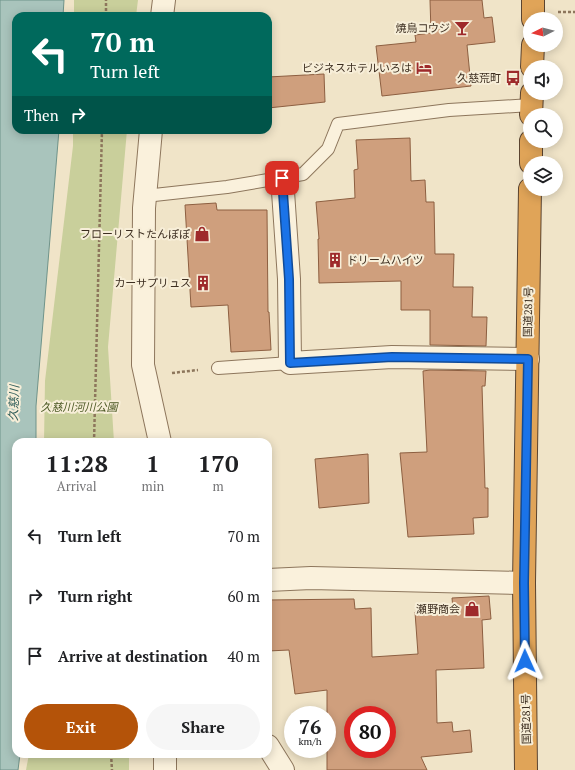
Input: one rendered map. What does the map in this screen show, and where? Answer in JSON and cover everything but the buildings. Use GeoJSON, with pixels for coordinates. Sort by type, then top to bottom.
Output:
{"type":"FeatureCollection","features":[{"type":"Feature","properties":{"kind":"highway"},"geometry":{"type":"LineString","coordinates":[[533,0],[533,12]]}},
{"type":"Feature","properties":{"kind":"highway","name":"国道281号"},"geometry":{"type":"LineString","coordinates":[[526,770],[524,583],[530,196]]}},
{"type":"Feature","properties":{"kind":"street"},"geometry":{"type":"LineString","coordinates":[[162,12],[164,0]]}},
{"type":"Feature","properties":{"kind":"street"},"geometry":{"type":"LineString","coordinates":[[151,134],[145,196],[143,358],[145,375],[159,438]]}},
{"type":"Feature","properties":{"kind":"street"},"geometry":{"type":"LineString","coordinates":[[282,178],[289,279],[290,363],[392,357],[528,359]]}},
{"type":"Feature","properties":{"kind":"street"},"geometry":{"type":"LineString","coordinates":[[272,580],[327,579],[524,583]]}},
{"type":"Feature","properties":{"kind":"street"},"geometry":{"type":"LineString","coordinates":[[272,752],[283,770]]}},
{"type":"Feature","properties":{"kind":"street"},"geometry":{"type":"LineString","coordinates":[[164,758],[165,770]]}},
{"type":"Feature","properties":{"kind":"lane"},"geometry":{"type":"LineString","coordinates":[[145,196],[228,186],[303,174],[328,149],[338,124],[449,110],[532,104]]}},
{"type":"Feature","properties":{"kind":"lane"},"geometry":{"type":"LineString","coordinates":[[218,368],[290,363]]}},
{"type":"Feature","properties":{"kind":"path"},"geometry":{"type":"LineString","coordinates":[[106,0],[106,12]]}},
{"type":"Feature","properties":{"kind":"path"},"geometry":{"type":"LineString","coordinates":[[94,438],[102,134]]}},
{"type":"Feature","properties":{"kind":"path"},"geometry":{"type":"LineString","coordinates":[[145,375],[218,368]]}},
{"type":"Feature","properties":{"kind":"path"},"geometry":{"type":"LineString","coordinates":[[111,758],[112,770]]}},
{"type":"Feature","properties":{"kind":"green space"},"geometry":{"type":"Polygon","coordinates":[[[74,0],[138,0],[136,12],[74,12],[74,0]]]}},
{"type":"Feature","properties":{"kind":"green space","name":"久慈川河川公園"},"geometry":{"type":"Polygon","coordinates":[[[73,134],[127,134],[108,347],[114,438],[44,438],[45,381],[73,146],[73,134]]]}},
{"type":"Feature","properties":{"kind":"green space"},"geometry":{"type":"Polygon","coordinates":[[[28,758],[129,758],[129,770],[26,770],[28,758]]]}},
{"type":"Feature","properties":{"kind":"water","name":"久慈川"},"geometry":{"type":"Polygon","coordinates":[[[0,0],[64,0],[63,12],[12,12],[12,134],[59,134],[36,406],[36,438],[12,438],[12,758],[20,758],[18,770],[0,770],[0,0]]]}},
{"type":"Feature","properties":{"kind":"place","name":"焼鳥コウジ"},"geometry":{"type":"Point","coordinates":[462,28]}},
{"type":"Feature","properties":{"kind":"place","name":"ビジネスホテルいろは"},"geometry":{"type":"Point","coordinates":[424,68]}},
{"type":"Feature","properties":{"kind":"place","name":"久慈荒町"},"geometry":{"type":"Point","coordinates":[513,78]}},
{"type":"Feature","properties":{"kind":"place","name":"フローリストたんぽぽ"},"geometry":{"type":"Point","coordinates":[202,234]}},
{"type":"Feature","properties":{"kind":"place","name":"ドリームハイツ"},"geometry":{"type":"Point","coordinates":[335,260]}},
{"type":"Feature","properties":{"kind":"place","name":"カーサプリュス"},"geometry":{"type":"Point","coordinates":[203,283]}},
{"type":"Feature","properties":{"kind":"place","name":"瀬野商会"},"geometry":{"type":"Point","coordinates":[472,609]}},
{"type":"Feature","properties":{"kind":"route"},"geometry":{"type":"LineString","coordinates":[[282,178],[289,279],[290,363],[392,357],[528,359],[524,583],[525,661]]}}]}
